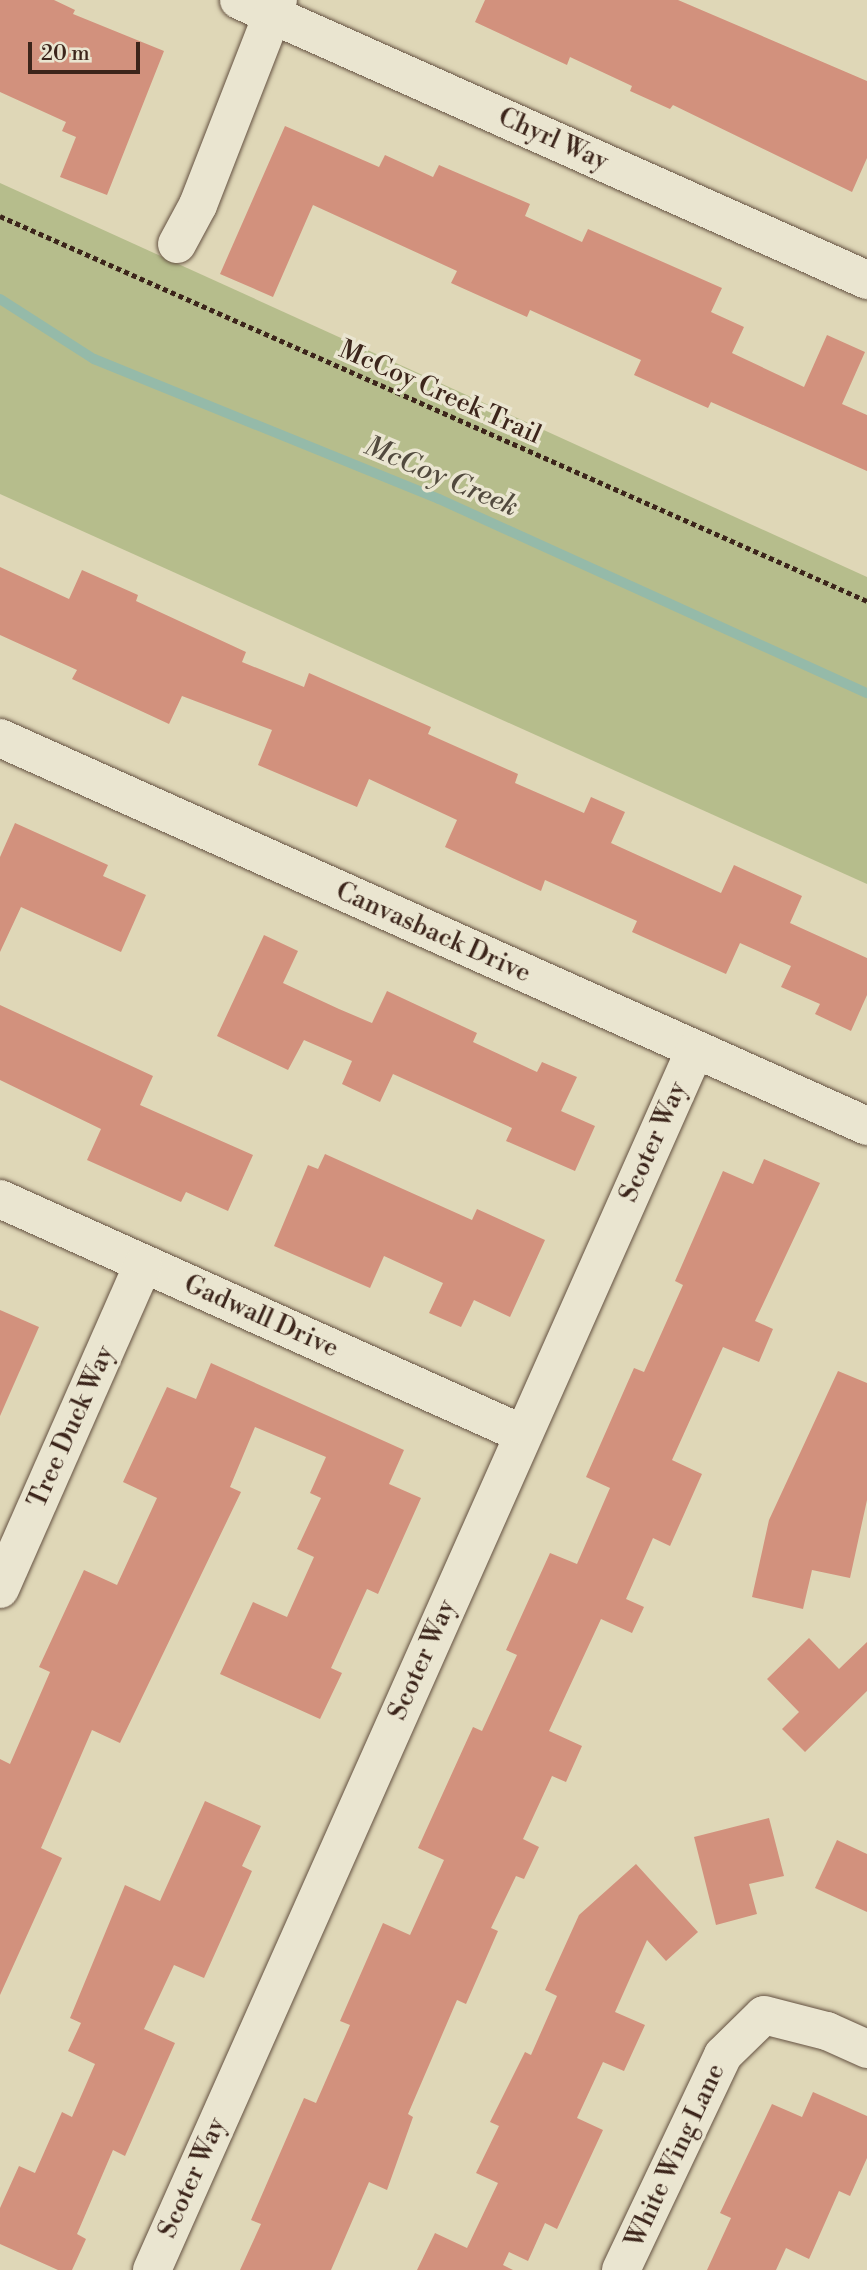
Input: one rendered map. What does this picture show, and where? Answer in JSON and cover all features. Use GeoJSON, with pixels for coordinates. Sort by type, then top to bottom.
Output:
{"type":"FeatureCollection","features":[{"type":"Feature","properties":{"kind":"street"},"geometry":{"type":"LineString","coordinates":[[177,244],[198,205],[263,5]]}},
{"type":"Feature","properties":{"kind":"street","name":"Chyrl Way"},"geometry":{"type":"LineString","coordinates":[[263,5],[867,280]]}},
{"type":"Feature","properties":{"kind":"street","name":"Canvasback Drive"},"geometry":{"type":"LineString","coordinates":[[0,738],[867,1126]]}},
{"type":"Feature","properties":{"kind":"street","name":"Scoter Way"},"geometry":{"type":"LineString","coordinates":[[152,2270],[695,1050]]}},
{"type":"Feature","properties":{"kind":"street","name":"Gadwall Drive"},"geometry":{"type":"LineString","coordinates":[[0,1199],[523,1434]]}},
{"type":"Feature","properties":{"kind":"street","name":"Tree Duck Way"},"geometry":{"type":"LineString","coordinates":[[0,1589],[143,1265]]}},
{"type":"Feature","properties":{"kind":"street","name":"White Wing Lane"},"geometry":{"type":"LineString","coordinates":[[621,2270],[723,2055],[764,2015],[827,2031],[867,2049]]}},
{"type":"Feature","properties":{"kind":"path","name":"McCoy Creek Trail"},"geometry":{"type":"LineString","coordinates":[[0,216],[867,601]]}},
{"type":"Feature","properties":{"kind":"green space"},"geometry":{"type":"Polygon","coordinates":[[[0,183],[867,577],[867,884],[0,494],[0,183]]]}},
{"type":"Feature","properties":{"kind":"building"},"geometry":{"type":"Polygon","coordinates":[[[0,0],[54,0],[75,10],[73,14],[164,51],[107,195],[60,177],[76,137],[62,131],[66,122],[0,92],[0,0]]]}},
{"type":"Feature","properties":{"kind":"building"},"geometry":{"type":"Polygon","coordinates":[[[485,0],[678,0],[867,81],[867,158],[852,192],[673,105],[670,109],[630,91],[632,86],[570,57],[567,65],[475,22],[485,0]]]}},
{"type":"Feature","properties":{"kind":"building"},"geometry":{"type":"Polygon","coordinates":[[[285,126],[379,167],[385,155],[433,177],[439,165],[530,204],[525,216],[582,242],[588,229],[722,288],[711,312],[744,327],[732,353],[804,387],[827,335],[865,352],[842,404],[867,415],[867,471],[711,402],[708,408],[634,375],[641,360],[530,310],[527,317],[451,283],[457,271],[313,205],[273,297],[220,274],[285,126]]]}},
{"type":"Feature","properties":{"kind":"building"},"geometry":{"type":"Polygon","coordinates":[[[0,567],[69,599],[82,570],[138,595],[136,601],[246,652],[242,662],[304,687],[309,673],[431,727],[428,734],[518,774],[515,783],[584,813],[591,797],[625,812],[611,843],[721,893],[734,865],[802,896],[790,923],[867,958],[867,995],[851,1031],[815,1014],[820,1004],[781,987],[791,966],[740,943],[726,974],[632,932],[637,921],[545,880],[541,891],[445,847],[457,820],[369,779],[357,807],[258,765],[272,730],[182,696],[169,724],[72,679],[77,670],[0,635],[0,567]]]}},
{"type":"Feature","properties":{"kind":"building"},"geometry":{"type":"Polygon","coordinates":[[[15,823],[108,865],[103,876],[146,895],[121,952],[21,907],[0,952],[0,857],[15,823]]]}},
{"type":"Feature","properties":{"kind":"building"},"geometry":{"type":"Polygon","coordinates":[[[264,935],[298,951],[283,983],[339,1009],[372,1023],[387,991],[477,1033],[473,1042],[537,1072],[542,1062],[577,1077],[561,1111],[595,1126],[575,1171],[506,1141],[512,1128],[393,1074],[380,1102],[342,1084],[352,1061],[304,1040],[288,1070],[217,1036],[264,935]]]}},
{"type":"Feature","properties":{"kind":"building"},"geometry":{"type":"Polygon","coordinates":[[[0,1005],[153,1076],[140,1105],[253,1155],[228,1211],[186,1192],[181,1202],[87,1160],[101,1129],[0,1080],[0,1005]]]}},
{"type":"Feature","properties":{"kind":"building"},"geometry":{"type":"Polygon","coordinates":[[[325,1154],[472,1220],[477,1209],[545,1240],[510,1317],[474,1300],[461,1327],[429,1313],[443,1283],[384,1256],[370,1288],[274,1246],[308,1165],[318,1169],[325,1154]]]}},
{"type":"Feature","properties":{"kind":"building"},"geometry":{"type":"Polygon","coordinates":[[[764,1159],[820,1183],[755,1321],[773,1329],[759,1362],[723,1347],[672,1460],[702,1474],[670,1546],[653,1538],[626,1599],[644,1607],[632,1633],[601,1619],[549,1731],[582,1746],[566,1782],[552,1776],[523,1839],[539,1847],[524,1879],[516,1876],[491,1928],[498,1931],[466,2004],[457,2000],[408,2114],[413,2117],[387,2190],[369,2182],[331,2270],[240,2270],[261,2224],[251,2220],[304,2098],[316,2103],[350,2025],[340,2021],[383,1923],[410,1935],[444,1860],[418,1848],[473,1727],[482,1731],[517,1655],[506,1650],[550,1553],[577,1564],[610,1488],[586,1477],[634,1368],[644,1372],[683,1285],[675,1281],[723,1171],[753,1184],[764,1159]]]}},
{"type":"Feature","properties":{"kind":"building"},"geometry":{"type":"Polygon","coordinates":[[[0,1310],[39,1327],[0,1416],[0,1310]]]}},
{"type":"Feature","properties":{"kind":"building"},"geometry":{"type":"Polygon","coordinates":[[[211,1363],[404,1450],[389,1484],[421,1498],[378,1594],[367,1589],[331,1668],[342,1673],[320,1719],[220,1674],[253,1602],[287,1617],[314,1557],[297,1549],[321,1498],[310,1493],[326,1457],[255,1427],[230,1487],[241,1492],[120,1743],[92,1730],[41,1848],[62,1858],[0,1995],[0,1759],[10,1764],[50,1672],[39,1667],[84,1570],[117,1585],[157,1498],[123,1482],[167,1387],[196,1399],[211,1363]]]}},
{"type":"Feature","properties":{"kind":"building"},"geometry":{"type":"Polygon","coordinates":[[[838,1371],[867,1383],[867,1500],[850,1578],[812,1570],[803,1609],[752,1597],[769,1520],[838,1371]]]}},
{"type":"Feature","properties":{"kind":"building"},"geometry":{"type":"Polygon","coordinates":[[[809,1638],[839,1669],[867,1642],[867,1691],[805,1752],[782,1729],[799,1712],[767,1679],[809,1638]]]}},
{"type":"Feature","properties":{"kind":"building"},"geometry":{"type":"Polygon","coordinates":[[[205,1801],[261,1826],[242,1866],[252,1871],[204,1978],[174,1965],[144,2029],[175,2043],[125,2156],[113,2150],[77,2234],[86,2239],[72,2270],[58,2270],[0,2244],[0,2208],[19,2166],[35,2173],[62,2112],[72,2117],[95,2064],[68,2051],[81,2023],[70,2018],[125,1885],[160,1901],[205,1801]]]}},
{"type":"Feature","properties":{"kind":"building"},"geometry":{"type":"Polygon","coordinates":[[[769,1818],[784,1876],[749,1884],[757,1914],[716,1925],[694,1837],[769,1818]]]}},
{"type":"Feature","properties":{"kind":"building"},"geometry":{"type":"Polygon","coordinates":[[[837,1840],[867,1854],[867,1912],[815,1888],[837,1840]]]}},
{"type":"Feature","properties":{"kind":"building"},"geometry":{"type":"Polygon","coordinates":[[[636,1864],[698,1932],[666,1961],[647,1940],[615,2012],[645,2025],[624,2071],[603,2062],[577,2118],[603,2130],[557,2229],[545,2223],[528,2261],[509,2252],[503,2265],[513,2270],[417,2270],[435,2233],[467,2248],[498,2183],[476,2173],[499,2126],[490,2122],[525,2052],[531,2055],[557,1996],[545,1990],[579,1915],[636,1864]]]}},
{"type":"Feature","properties":{"kind":"building"},"geometry":{"type":"Polygon","coordinates":[[[813,2092],[867,2116],[867,2158],[850,2196],[839,2191],[809,2259],[786,2248],[776,2270],[707,2270],[731,2218],[720,2213],[772,2104],[802,2117],[813,2092]]]}},
{"type":"Feature","properties":{"kind":"waterway","name":"McCoy Creek"},"geometry":{"type":"LineString","coordinates":[[0,299],[94,359],[439,499],[867,693]]}}]}
